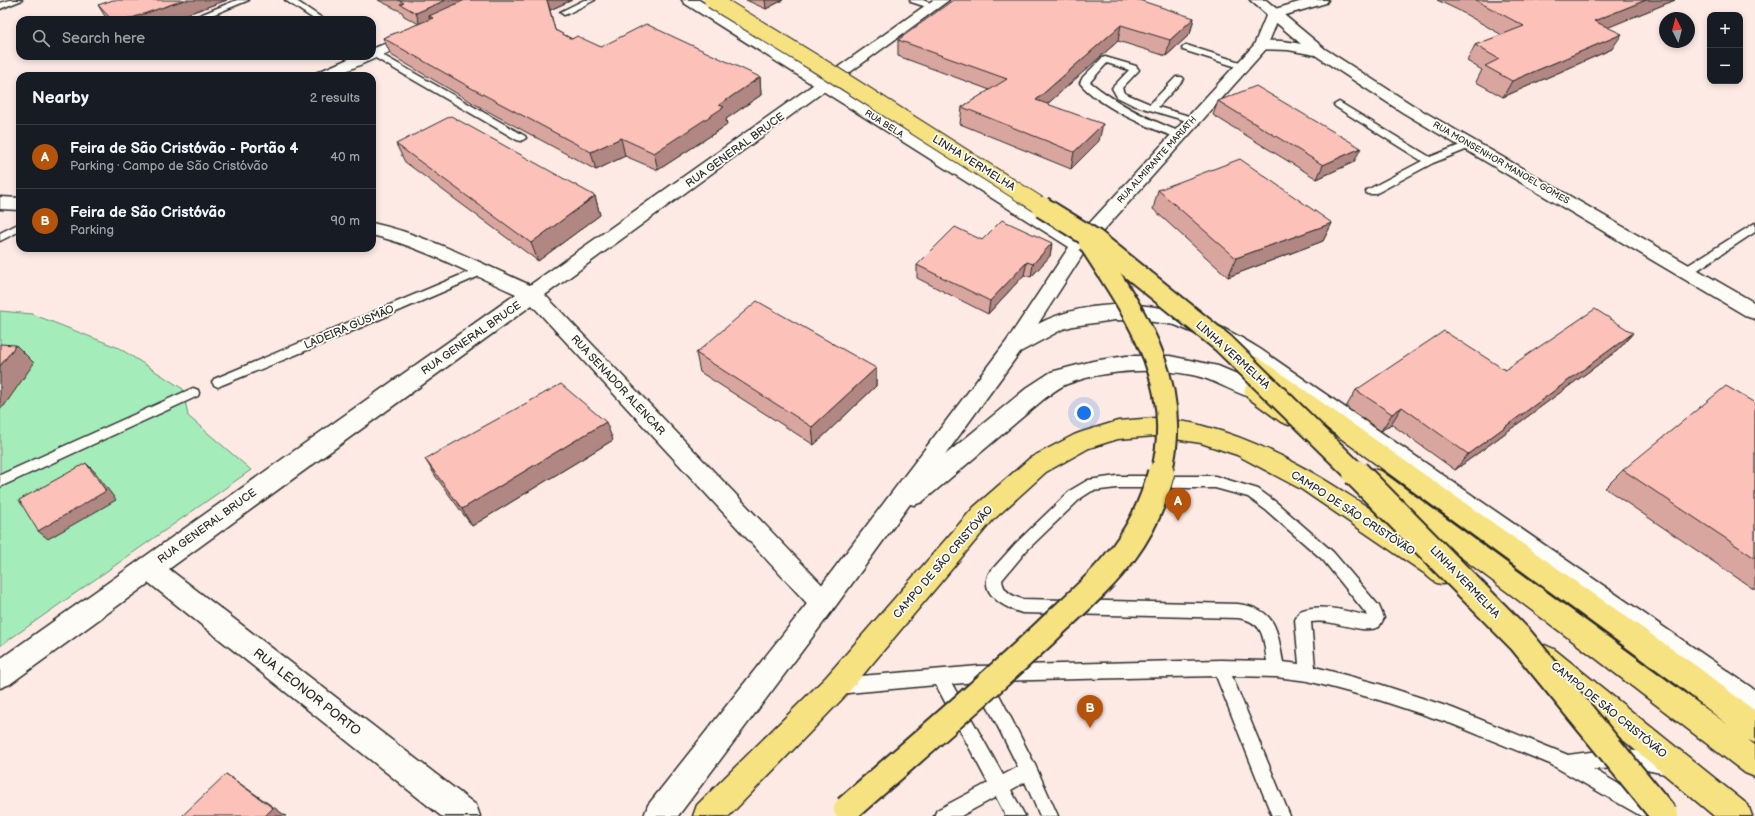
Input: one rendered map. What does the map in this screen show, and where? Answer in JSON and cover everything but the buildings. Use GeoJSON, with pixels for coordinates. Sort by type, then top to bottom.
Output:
{"type":"FeatureCollection","features":[{"type":"Feature","properties":{"kind":"main road","name":"LINHA VERMELHA"},"geometry":{"type":"LineString","coordinates":[[702,0],[825,74],[1084,244],[1215,345],[1391,518],[1511,643],[1645,813]]}},
{"type":"Feature","properties":{"kind":"main road","name":"LINHA VERMELHA"},"geometry":{"type":"LineString","coordinates":[[712,0],[828,71],[1095,240],[1223,342],[1399,514],[1521,640],[1665,816]]}},
{"type":"Feature","properties":{"kind":"main road"},"geometry":{"type":"LineString","coordinates":[[843,812],[1023,654],[1102,578],[1131,541],[1158,486],[1167,450],[1168,412],[1161,379],[1149,344],[1124,296],[1084,244]]}},
{"type":"Feature","properties":{"kind":"main road"},"geometry":{"type":"LineString","coordinates":[[1223,342],[1689,677],[1755,729]]}},
{"type":"Feature","properties":{"kind":"main road"},"geometry":{"type":"LineString","coordinates":[[1255,391],[1603,648],[1755,763]]}},
{"type":"Feature","properties":{"kind":"main road","name":"CAMPO DE SÃO CRISTÓVÃO"},"geometry":{"type":"LineString","coordinates":[[708,816],[836,686],[983,514],[1038,465],[1082,440],[1118,430],[1155,427],[1202,434],[1217,439],[1245,449],[1309,482],[1433,565],[1738,816]]}},
{"type":"Feature","properties":{"kind":"street","name":"RUA BELA"},"geometry":{"type":"LineString","coordinates":[[689,0],[824,86],[1084,244]]}},
{"type":"Feature","properties":{"kind":"street","name":"RUA MONSENHOR MANOEL GOMES"},"geometry":{"type":"LineString","coordinates":[[1256,0],[1320,52],[1408,109],[1755,312]]}},
{"type":"Feature","properties":{"kind":"street"},"geometry":{"type":"LineString","coordinates":[[1274,14],[1320,0]]}},
{"type":"Feature","properties":{"kind":"street","name":"RUA GENERAL BRUCE"},"geometry":{"type":"LineString","coordinates":[[0,676],[148,568],[824,86],[937,3]]}},
{"type":"Feature","properties":{"kind":"street","name":"RUA ALMIRANTE MARIATH"},"geometry":{"type":"LineString","coordinates":[[1013,347],[1084,244],[1193,120],[1261,46],[1274,14]]}},
{"type":"Feature","properties":{"kind":"street"},"geometry":{"type":"LineString","coordinates":[[376,52],[423,31]]}},
{"type":"Feature","properties":{"kind":"street"},"geometry":{"type":"LineString","coordinates":[[1261,46],[1288,46],[1320,52]]}},
{"type":"Feature","properties":{"kind":"street"},"geometry":{"type":"LineString","coordinates":[[331,72],[358,60]]}},
{"type":"Feature","properties":{"kind":"street"},"geometry":{"type":"LineString","coordinates":[[0,203],[16,204]]}},
{"type":"Feature","properties":{"kind":"street","name":"RUA SENADOR ALENCAR"},"geometry":{"type":"LineString","coordinates":[[376,231],[394,234],[421,244],[533,294],[823,603]]}},
{"type":"Feature","properties":{"kind":"street"},"geometry":{"type":"LineString","coordinates":[[659,816],[823,603],[1013,347],[1057,324],[1098,313],[1142,313],[1176,318],[1223,337],[1260,358],[1755,706]]}},
{"type":"Feature","properties":{"kind":"street"},"geometry":{"type":"LineString","coordinates":[[884,520],[1036,392],[1059,378],[1093,369],[1126,364],[1170,364],[1210,372],[1255,391]]}},
{"type":"Feature","properties":{"kind":"street","name":"RUA LEONOR PORTO"},"geometry":{"type":"LineString","coordinates":[[148,568],[465,816]]}},
{"type":"Feature","properties":{"kind":"lane"},"geometry":{"type":"LineString","coordinates":[[0,6],[18,0]]}},
{"type":"Feature","properties":{"kind":"lane"},"geometry":{"type":"LineString","coordinates":[[203,16],[245,0]]}},
{"type":"Feature","properties":{"kind":"lane"},"geometry":{"type":"LineString","coordinates":[[289,0],[315,16]]}},
{"type":"Feature","properties":{"kind":"lane"},"geometry":{"type":"LineString","coordinates":[[564,12],[591,0]]}},
{"type":"Feature","properties":{"kind":"lane"},"geometry":{"type":"LineString","coordinates":[[914,0],[937,3]]}},
{"type":"Feature","properties":{"kind":"lane"},"geometry":{"type":"LineString","coordinates":[[1186,48],[1242,66]]}},
{"type":"Feature","properties":{"kind":"lane"},"geometry":{"type":"LineString","coordinates":[[376,57],[521,138]]}},
{"type":"Feature","properties":{"kind":"lane"},"geometry":{"type":"LineString","coordinates":[[1180,135],[1135,117],[1114,106],[1086,83],[1086,79],[1105,60],[1133,68],[1134,70],[1117,88],[1120,95],[1129,100],[1152,108],[1193,120]]}},
{"type":"Feature","properties":{"kind":"lane"},"geometry":{"type":"LineString","coordinates":[[1152,108],[1180,79]]}},
{"type":"Feature","properties":{"kind":"lane"},"geometry":{"type":"LineString","coordinates":[[1339,105],[1429,161]]}},
{"type":"Feature","properties":{"kind":"lane"},"geometry":{"type":"LineString","coordinates":[[1371,192],[1429,161],[1469,145]]}},
{"type":"Feature","properties":{"kind":"lane"},"geometry":{"type":"LineString","coordinates":[[1686,272],[1755,227]]}},
{"type":"Feature","properties":{"kind":"lane"},"geometry":{"type":"LineString","coordinates":[[0,237],[16,229]]}},
{"type":"Feature","properties":{"kind":"lane","name":"LADEIRA GUSMÃO"},"geometry":{"type":"LineString","coordinates":[[218,382],[323,339],[480,271]]}},
{"type":"Feature","properties":{"kind":"lane"},"geometry":{"type":"LineString","coordinates":[[0,481],[193,393]]}},
{"type":"Feature","properties":{"kind":"lane"},"geometry":{"type":"LineString","coordinates":[[1276,669],[1268,630],[1264,622],[1258,616],[1251,613],[1238,611],[1022,606],[1008,602],[1000,596],[995,587],[994,578],[1021,547],[1076,494],[1088,486],[1117,482],[1215,482],[1236,487],[1252,493],[1272,507],[1328,556],[1374,611],[1376,618],[1374,622],[1368,623],[1322,614],[1305,616],[1303,626],[1308,673]]}},
{"type":"Feature","properties":{"kind":"lane"},"geometry":{"type":"LineString","coordinates":[[836,686],[979,674],[1221,668],[1276,669],[1308,673],[1379,692],[1452,716],[1556,758],[1568,764],[1645,813]]}},
{"type":"Feature","properties":{"kind":"lane"},"geometry":{"type":"LineString","coordinates":[[1221,668],[1281,816]]}},
{"type":"Feature","properties":{"kind":"lane"},"geometry":{"type":"LineString","coordinates":[[979,674],[1029,771],[1049,816]]}},
{"type":"Feature","properties":{"kind":"lane"},"geometry":{"type":"LineString","coordinates":[[940,677],[1001,786],[1016,816]]}},
{"type":"Feature","properties":{"kind":"lane"},"geometry":{"type":"LineString","coordinates":[[1568,764],[1637,759],[1679,768]]}},
{"type":"Feature","properties":{"kind":"lane"},"geometry":{"type":"LineString","coordinates":[[943,816],[1029,771]]}},
{"type":"Feature","properties":{"kind":"green space"},"geometry":{"type":"Polygon","coordinates":[[[0,311],[32,314],[119,348],[183,389],[188,416],[251,470],[0,646],[0,311]]]}},
{"type":"Feature","properties":{"kind":"place","name":"Feira de São Cristóvão - Portão 4"},"geometry":{"type":"Point","coordinates":[1178,521]}},
{"type":"Feature","properties":{"kind":"place","name":"Feira de São Cristóvão"},"geometry":{"type":"Point","coordinates":[1090,728]}}]}
